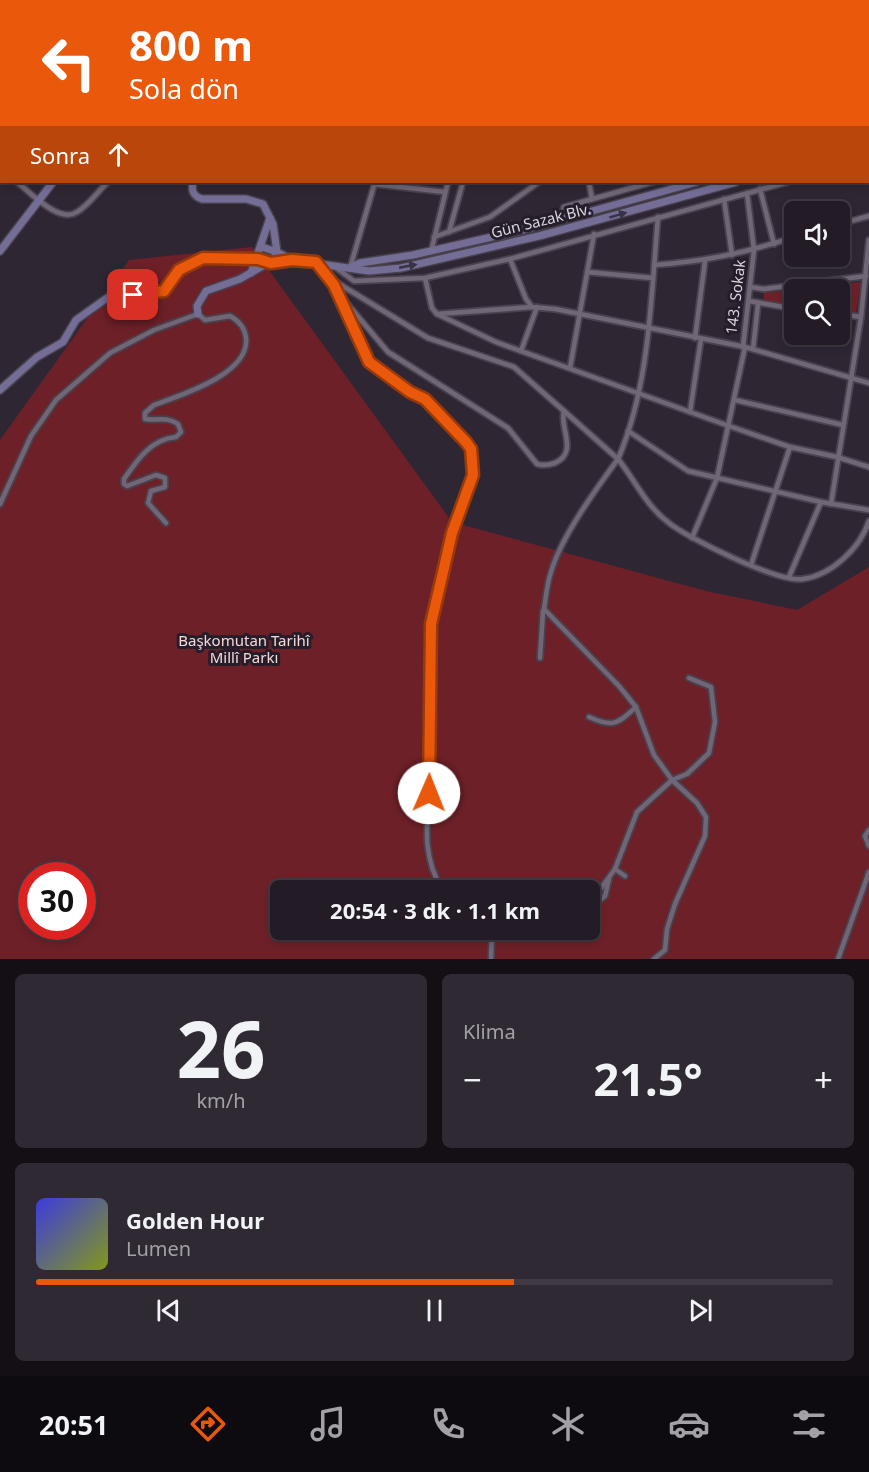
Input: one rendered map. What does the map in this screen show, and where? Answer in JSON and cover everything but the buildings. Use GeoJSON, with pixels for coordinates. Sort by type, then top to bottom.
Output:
{"type":"FeatureCollection","features":[{"type":"Feature","properties":{"kind":"main road"},"geometry":{"type":"LineString","coordinates":[[0,251],[52,183]]}},
{"type":"Feature","properties":{"kind":"main road"},"geometry":{"type":"LineString","coordinates":[[193,183],[192,191],[195,196],[212,200],[256,201],[262,204],[270,216],[276,252],[271,263]]}},
{"type":"Feature","properties":{"kind":"main road","name":"Gün Sazak Blv."},"geometry":{"type":"LineString","coordinates":[[350,268],[360,263],[431,252],[561,220],[694,183]]}},
{"type":"Feature","properties":{"kind":"main road","name":"Gün Sazak Blv."},"geometry":{"type":"LineString","coordinates":[[292,260],[369,271],[435,261],[539,236],[732,183]]}},
{"type":"Feature","properties":{"kind":"main road"},"geometry":{"type":"LineString","coordinates":[[250,274],[258,259],[270,216]]}},
{"type":"Feature","properties":{"kind":"main road"},"geometry":{"type":"LineString","coordinates":[[262,247],[292,260]]}},
{"type":"Feature","properties":{"kind":"main road"},"geometry":{"type":"LineString","coordinates":[[0,390],[37,357],[63,342],[76,320],[107,298],[164,291],[179,270],[203,258],[258,259],[271,263]]}},
{"type":"Feature","properties":{"kind":"main road"},"geometry":{"type":"LineString","coordinates":[[198,314],[197,306],[206,291],[271,263],[292,260]]}},
{"type":"Feature","properties":{"kind":"street"},"geometry":{"type":"LineString","coordinates":[[18,183],[55,212],[72,215],[107,183]]}},
{"type":"Feature","properties":{"kind":"street"},"geometry":{"type":"LineString","coordinates":[[350,268],[374,183],[445,192]]}},
{"type":"Feature","properties":{"kind":"street"},"geometry":{"type":"LineString","coordinates":[[431,252],[448,183]]}},
{"type":"Feature","properties":{"kind":"street"},"geometry":{"type":"LineString","coordinates":[[449,232],[463,183]]}},
{"type":"Feature","properties":{"kind":"street"},"geometry":{"type":"LineString","coordinates":[[434,237],[490,217],[538,183]]}},
{"type":"Feature","properties":{"kind":"street"},"geometry":{"type":"LineString","coordinates":[[589,183],[592,199]]}},
{"type":"Feature","properties":{"kind":"street"},"geometry":{"type":"LineString","coordinates":[[561,220],[564,207],[649,183]]}},
{"type":"Feature","properties":{"kind":"street"},"geometry":{"type":"LineString","coordinates":[[335,267],[354,281],[424,278],[510,259],[784,183]]}},
{"type":"Feature","properties":{"kind":"street"},"geometry":{"type":"LineString","coordinates":[[760,189],[774,244]]}},
{"type":"Feature","properties":{"kind":"street","name":"143. Sokak"},"geometry":{"type":"LineString","coordinates":[[692,537],[717,478],[735,400],[744,347],[754,250],[747,193]]}},
{"type":"Feature","properties":{"kind":"street"},"geometry":{"type":"LineString","coordinates":[[724,199],[732,255]]}},
{"type":"Feature","properties":{"kind":"street"},"geometry":{"type":"LineString","coordinates":[[850,221],[869,216]]}},
{"type":"Feature","properties":{"kind":"street"},"geometry":{"type":"LineString","coordinates":[[540,658],[550,573],[600,483],[618,459],[628,431],[638,391],[647,329],[658,217]]}},
{"type":"Feature","properties":{"kind":"street"},"geometry":{"type":"LineString","coordinates":[[570,368],[594,234]]}},
{"type":"Feature","properties":{"kind":"street"},"geometry":{"type":"LineString","coordinates":[[831,504],[861,316],[869,240]]}},
{"type":"Feature","properties":{"kind":"street"},"geometry":{"type":"LineString","coordinates":[[654,265],[705,261],[784,241]]}},
{"type":"Feature","properties":{"kind":"street"},"geometry":{"type":"LineString","coordinates":[[510,259],[526,298],[535,307]]}},
{"type":"Feature","properties":{"kind":"street"},"geometry":{"type":"LineString","coordinates":[[695,338],[705,261]]}},
{"type":"Feature","properties":{"kind":"street"},"geometry":{"type":"LineString","coordinates":[[316,262],[339,294],[388,352],[508,429],[537,464],[555,463],[567,451],[564,411]]}},
{"type":"Feature","properties":{"kind":"street"},"geometry":{"type":"LineString","coordinates":[[587,272],[652,278]]}},
{"type":"Feature","properties":{"kind":"street"},"geometry":{"type":"LineString","coordinates":[[750,287],[764,289],[866,276]]}},
{"type":"Feature","properties":{"kind":"street"},"geometry":{"type":"LineString","coordinates":[[328,277],[428,338],[509,364],[618,459],[651,506],[668,522],[692,537],[751,565],[789,577],[807,578],[841,562],[858,542],[869,521]]}},
{"type":"Feature","properties":{"kind":"street"},"geometry":{"type":"LineString","coordinates":[[424,278],[432,308],[437,314],[521,351],[789,447],[837,457],[869,467]]}},
{"type":"Feature","properties":{"kind":"street"},"geometry":{"type":"LineString","coordinates":[[339,294],[369,362],[410,392],[425,399],[466,442],[472,459],[473,475],[452,533],[431,624],[429,793],[425,819],[429,861],[438,880]]}},
{"type":"Feature","properties":{"kind":"street"},"geometry":{"type":"LineString","coordinates":[[749,301],[784,308]]}},
{"type":"Feature","properties":{"kind":"street"},"geometry":{"type":"LineString","coordinates":[[753,349],[758,304]]}},
{"type":"Feature","properties":{"kind":"street"},"geometry":{"type":"LineString","coordinates":[[862,306],[869,307]]}},
{"type":"Feature","properties":{"kind":"street"},"geometry":{"type":"LineString","coordinates":[[521,351],[535,307]]}},
{"type":"Feature","properties":{"kind":"street"},"geometry":{"type":"LineString","coordinates":[[437,314],[535,307],[581,314],[753,349],[869,383]]}},
{"type":"Feature","properties":{"kind":"street"},"geometry":{"type":"LineString","coordinates":[[0,504],[31,436],[56,400],[110,353],[154,330],[198,314],[205,320],[222,316],[235,319],[244,330],[246,346],[243,356],[228,371],[185,393],[154,405],[145,413],[145,419],[171,420],[178,424],[181,432],[176,437],[166,438],[151,446],[127,475],[123,484],[130,485],[156,475],[165,478],[165,487],[151,491],[148,503],[166,523]]}},
{"type":"Feature","properties":{"kind":"street"},"geometry":{"type":"LineString","coordinates":[[850,315],[861,316]]}},
{"type":"Feature","properties":{"kind":"street"},"geometry":{"type":"LineString","coordinates":[[690,412],[702,339]]}},
{"type":"Feature","properties":{"kind":"street"},"geometry":{"type":"LineString","coordinates":[[735,400],[843,425]]}},
{"type":"Feature","properties":{"kind":"street"},"geometry":{"type":"LineString","coordinates":[[628,431],[679,467],[821,502],[869,510]]}},
{"type":"Feature","properties":{"kind":"street"},"geometry":{"type":"LineString","coordinates":[[751,565],[777,492],[789,447]]}},
{"type":"Feature","properties":{"kind":"street"},"geometry":{"type":"LineString","coordinates":[[789,577],[821,502]]}},
{"type":"Feature","properties":{"kind":"street"},"geometry":{"type":"LineString","coordinates":[[544,609],[619,686],[636,707],[654,755],[672,780],[703,810],[707,827],[693,868],[675,904],[667,929],[666,950],[654,959]]}},
{"type":"Feature","properties":{"kind":"street"},"geometry":{"type":"LineString","coordinates":[[609,879],[625,848],[634,818],[672,780],[687,774],[710,753],[715,722],[711,687],[689,678]]}},
{"type":"Feature","properties":{"kind":"street"},"geometry":{"type":"LineString","coordinates":[[590,717],[611,724],[618,722],[636,707]]}},
{"type":"Feature","properties":{"kind":"street"},"geometry":{"type":"LineString","coordinates":[[869,831],[865,836],[869,846]]}},
{"type":"Feature","properties":{"kind":"street"},"geometry":{"type":"LineString","coordinates":[[615,869],[625,876]]}},
{"type":"Feature","properties":{"kind":"street"},"geometry":{"type":"LineString","coordinates":[[838,959],[869,872]]}},
{"type":"Feature","properties":{"kind":"street"},"geometry":{"type":"LineString","coordinates":[[490,959],[491,940]]}},
{"type":"Feature","properties":{"kind":"green space","name":"Başkomutan Tarihî Millî Parkı"},"geometry":{"type":"Polygon","coordinates":[[[252,247],[452,522],[706,591],[797,610],[869,567],[869,959],[0,959],[0,440],[129,260],[252,247]]]}},
{"type":"Feature","properties":{"kind":"green space"},"geometry":{"type":"Polygon","coordinates":[[[861,282],[856,313],[850,313],[850,283],[861,282]]]}},
{"type":"Feature","properties":{"kind":"green space"},"geometry":{"type":"Polygon","coordinates":[[[784,291],[784,305],[764,303],[764,293],[784,291]]]}},
{"type":"Feature","properties":{"kind":"route"},"geometry":{"type":"LineString","coordinates":[[133,295],[164,291],[179,270],[203,258],[258,259],[271,263],[292,260],[316,262],[339,294],[358,344],[369,362],[375,368],[387,372],[410,392],[425,399],[457,430],[471,449],[473,475],[452,533],[431,624],[429,793]]}}]}
